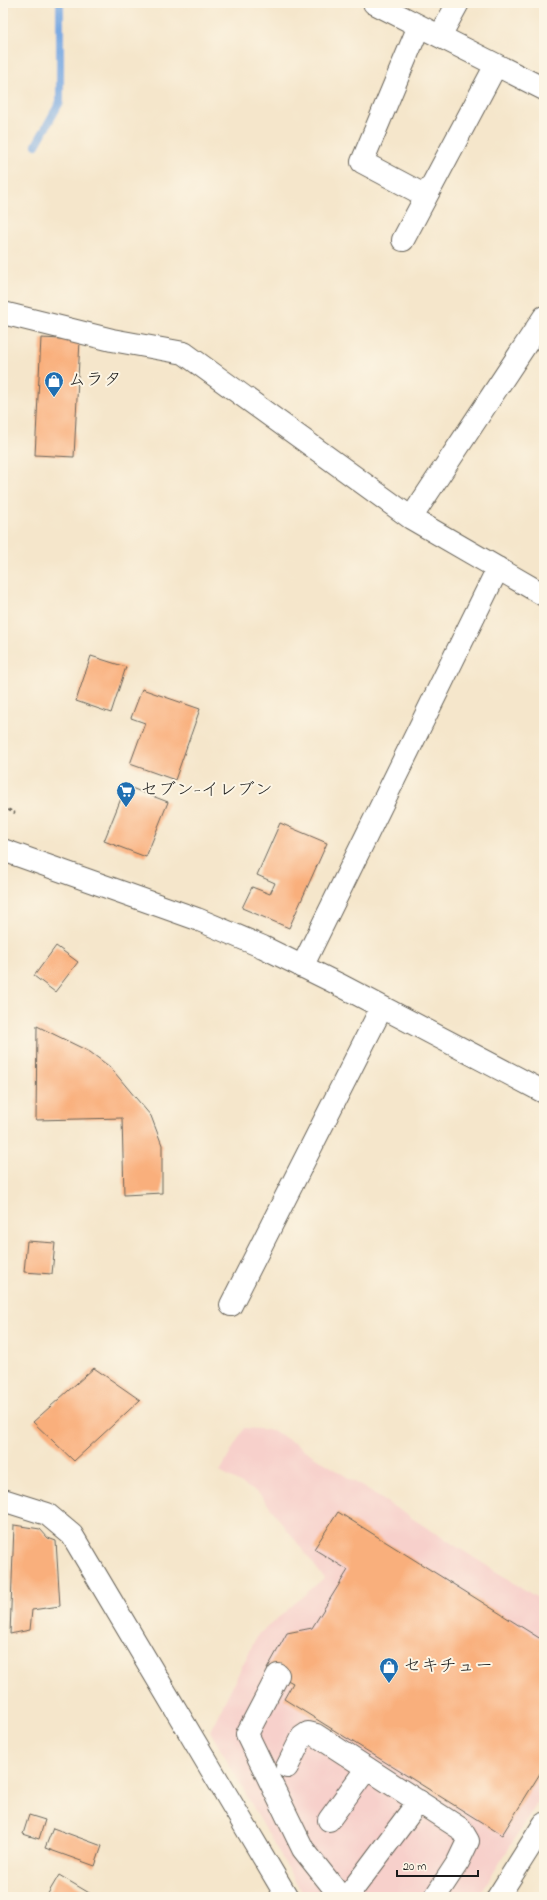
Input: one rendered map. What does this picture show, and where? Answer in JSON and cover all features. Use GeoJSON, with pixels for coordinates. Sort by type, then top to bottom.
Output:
{"type":"FeatureCollection","features":[{"type":"Feature","properties":{"kind":"street"},"geometry":{"type":"LineString","coordinates":[[374,3],[544,89]]}},
{"type":"Feature","properties":{"kind":"street"},"geometry":{"type":"LineString","coordinates":[[440,36],[458,3]]}},
{"type":"Feature","properties":{"kind":"street"},"geometry":{"type":"LineString","coordinates":[[419,26],[362,162],[426,196]]}},
{"type":"Feature","properties":{"kind":"street"},"geometry":{"type":"LineString","coordinates":[[403,240],[496,65]]}},
{"type":"Feature","properties":{"kind":"street"},"geometry":{"type":"LineString","coordinates":[[3,314],[112,340],[184,354],[411,518],[544,595]]}},
{"type":"Feature","properties":{"kind":"street"},"geometry":{"type":"LineString","coordinates":[[411,518],[544,317]]}},
{"type":"Feature","properties":{"kind":"street"},"geometry":{"type":"LineString","coordinates":[[302,967],[498,568]]}},
{"type":"Feature","properties":{"kind":"street"},"geometry":{"type":"LineString","coordinates":[[3,850],[197,919],[263,947],[382,1007],[544,1092]]}},
{"type":"Feature","properties":{"kind":"street"},"geometry":{"type":"LineString","coordinates":[[231,1305],[382,1007]]}},
{"type":"Feature","properties":{"kind":"street"},"geometry":{"type":"LineString","coordinates":[[3,1500],[47,1514],[72,1535],[287,1897]]}},
{"type":"Feature","properties":{"kind":"street"},"geometry":{"type":"LineString","coordinates":[[278,1675],[247,1734],[303,1848],[340,1897]]}},
{"type":"Feature","properties":{"kind":"street"},"geometry":{"type":"LineString","coordinates":[[287,1767],[302,1737],[308,1734],[316,1735],[461,1829],[468,1841],[458,1862],[435,1897]]}},
{"type":"Feature","properties":{"kind":"street"},"geometry":{"type":"LineString","coordinates":[[329,1820],[366,1768]]}},
{"type":"Feature","properties":{"kind":"street"},"geometry":{"type":"LineString","coordinates":[[347,1897],[419,1801]]}},
{"type":"Feature","properties":{"kind":"street"},"geometry":{"type":"LineString","coordinates":[[498,1897],[544,1824]]}},
{"type":"Feature","properties":{"kind":"path"},"geometry":{"type":"LineString","coordinates":[[3,807],[15,813]]}},
{"type":"Feature","properties":{"kind":"shaded area","name":"セキチュー"},"geometry":{"type":"Polygon","coordinates":[[[244,1428],[273,1430],[544,1602],[544,1793],[478,1897],[304,1897],[210,1731],[257,1636],[324,1578],[260,1494],[220,1472],[244,1428]]]}},
{"type":"Feature","properties":{"kind":"building"},"geometry":{"type":"Polygon","coordinates":[[[41,338],[80,340],[74,457],[35,455],[41,338]]]}},
{"type":"Feature","properties":{"kind":"building"},"geometry":{"type":"Polygon","coordinates":[[[91,656],[126,667],[111,713],[76,701],[91,656]]]}},
{"type":"Feature","properties":{"kind":"building"},"geometry":{"type":"Polygon","coordinates":[[[142,689],[200,709],[175,780],[130,764],[145,723],[131,718],[142,689]]]}},
{"type":"Feature","properties":{"kind":"building"},"geometry":{"type":"Polygon","coordinates":[[[126,786],[168,802],[146,857],[104,841],[126,786]]]}},
{"type":"Feature","properties":{"kind":"building"},"geometry":{"type":"Polygon","coordinates":[[[280,823],[327,843],[289,928],[242,908],[252,887],[270,894],[275,883],[257,875],[280,823]]]}},
{"type":"Feature","properties":{"kind":"building"},"geometry":{"type":"Polygon","coordinates":[[[56,946],[78,962],[55,992],[34,976],[56,946]]]}},
{"type":"Feature","properties":{"kind":"building"},"geometry":{"type":"Polygon","coordinates":[[[37,1026],[90,1052],[110,1067],[151,1116],[162,1145],[162,1193],[124,1195],[122,1118],[36,1120],[37,1026]]]}},
{"type":"Feature","properties":{"kind":"building"},"geometry":{"type":"Polygon","coordinates":[[[27,1241],[55,1243],[52,1274],[24,1272],[27,1241]]]}},
{"type":"Feature","properties":{"kind":"building"},"geometry":{"type":"Polygon","coordinates":[[[94,1368],[140,1400],[74,1461],[33,1422],[94,1368]]]}},
{"type":"Feature","properties":{"kind":"building"},"geometry":{"type":"Polygon","coordinates":[[[338,1512],[544,1641],[544,1767],[502,1835],[284,1699],[293,1683],[267,1669],[287,1633],[312,1628],[348,1570],[314,1549],[338,1512]]]}},
{"type":"Feature","properties":{"kind":"building"},"geometry":{"type":"Polygon","coordinates":[[[14,1525],[40,1529],[48,1538],[56,1541],[60,1606],[32,1610],[30,1630],[10,1634],[14,1525]]]}},
{"type":"Feature","properties":{"kind":"building"},"geometry":{"type":"Polygon","coordinates":[[[29,1815],[45,1820],[39,1839],[23,1834],[29,1815]]]}},
{"type":"Feature","properties":{"kind":"building"},"geometry":{"type":"Polygon","coordinates":[[[53,1828],[102,1846],[95,1866],[45,1848],[53,1828]]]}},
{"type":"Feature","properties":{"kind":"building"},"geometry":{"type":"Polygon","coordinates":[[[59,1875],[96,1897],[46,1897],[59,1875]]]}},
{"type":"Feature","properties":{"kind":"waterway"},"geometry":{"type":"LineString","coordinates":[[36,145],[60,102],[60,3]]}},
{"type":"Feature","properties":{"kind":"place","name":"ムラタ"},"geometry":{"type":"Point","coordinates":[54,398]}},
{"type":"Feature","properties":{"kind":"place","name":"セブン-イレブン"},"geometry":{"type":"Point","coordinates":[126,808]}},
{"type":"Feature","properties":{"kind":"place","name":"セキチュー"},"geometry":{"type":"Point","coordinates":[389,1684]}}]}
